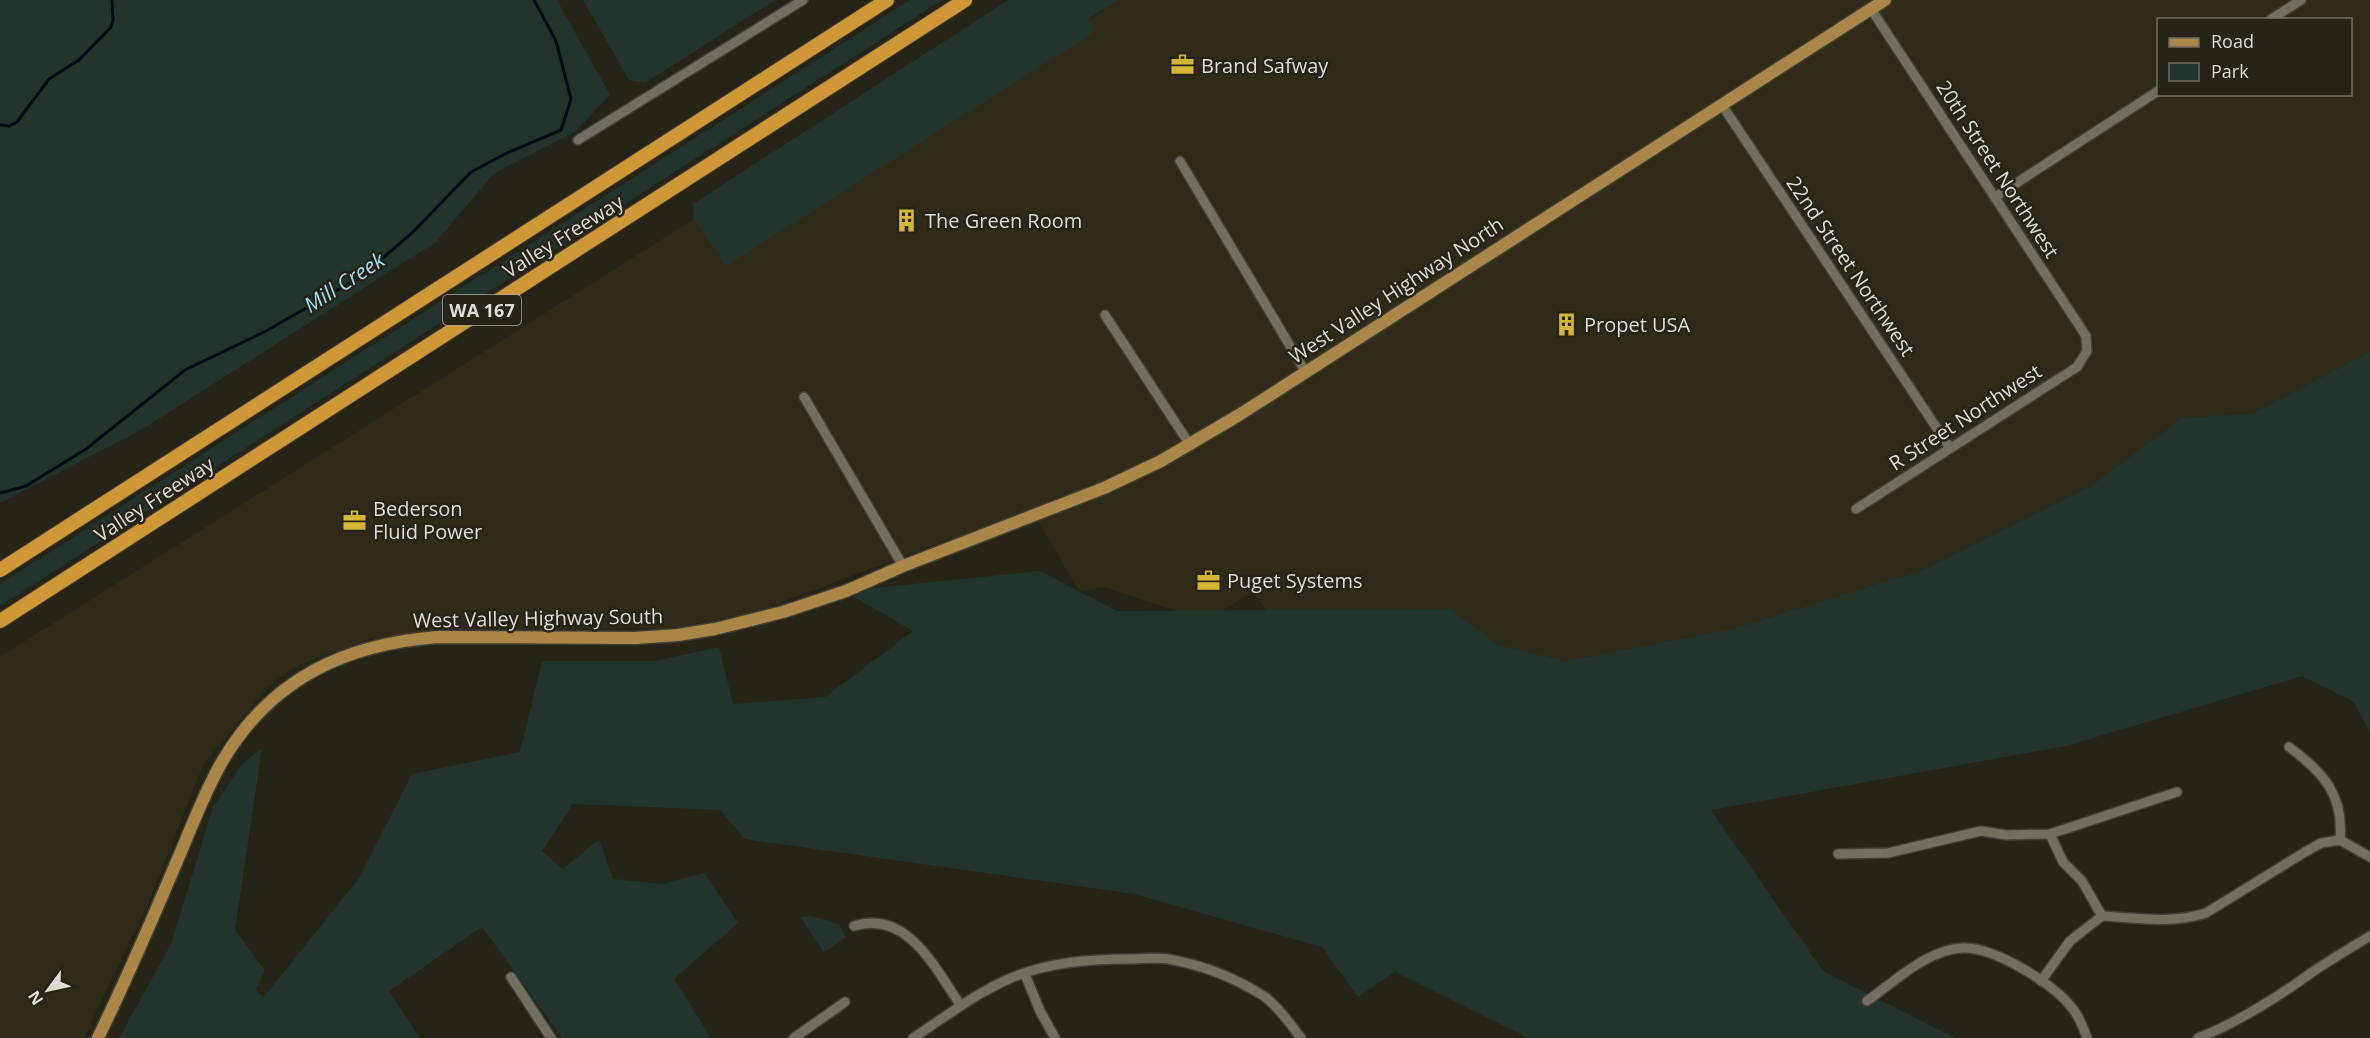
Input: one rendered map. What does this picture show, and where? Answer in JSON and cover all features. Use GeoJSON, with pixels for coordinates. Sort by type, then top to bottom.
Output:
{"type":"FeatureCollection","features":[{"type":"Feature","properties":{"kind":"highway","name":"Valley Freeway"},"geometry":{"type":"LineString","coordinates":[[0,570],[887,0]]}},
{"type":"Feature","properties":{"kind":"highway","name":"Valley Freeway"},"geometry":{"type":"LineString","coordinates":[[0,621],[700,173],[965,0]]}},
{"type":"Feature","properties":{"kind":"main road","name":"West Valley Highway North"},"geometry":{"type":"LineString","coordinates":[[903,566],[1104,488],[1190,445],[1885,0]]}},
{"type":"Feature","properties":{"kind":"main road","name":"West Valley Highway South"},"geometry":{"type":"LineString","coordinates":[[98,1038],[134,963],[207,791],[224,759],[261,711],[310,673],[360,651],[409,640],[438,637],[635,638],[678,635],[715,629],[800,608],[903,566]]}},
{"type":"Feature","properties":{"kind":"street"},"geometry":{"type":"LineString","coordinates":[[578,140],[802,0]]}},
{"type":"Feature","properties":{"kind":"street"},"geometry":{"type":"LineString","coordinates":[[2273,18],[2301,0]]}},
{"type":"Feature","properties":{"kind":"street","name":"20th Street Northwest"},"geometry":{"type":"LineString","coordinates":[[1871,9],[2086,336],[2087,351]]}},
{"type":"Feature","properties":{"kind":"street"},"geometry":{"type":"LineString","coordinates":[[1995,197],[2157,92]]}},
{"type":"Feature","properties":{"kind":"street","name":"22nd Street Northwest"},"geometry":{"type":"LineString","coordinates":[[1722,105],[1950,448]]}},
{"type":"Feature","properties":{"kind":"street"},"geometry":{"type":"LineString","coordinates":[[1179,161],[1305,371]]}},
{"type":"Feature","properties":{"kind":"street"},"geometry":{"type":"LineString","coordinates":[[1105,315],[1190,445]]}},
{"type":"Feature","properties":{"kind":"street","name":"R Street Northwest"},"geometry":{"type":"LineString","coordinates":[[1856,509],[2076,367],[2087,351]]}},
{"type":"Feature","properties":{"kind":"street"},"geometry":{"type":"LineString","coordinates":[[804,397],[903,566]]}},
{"type":"Feature","properties":{"kind":"street"},"geometry":{"type":"LineString","coordinates":[[2289,747],[2309,762],[2333,793],[2339,805],[2342,822],[2340,840]]}},
{"type":"Feature","properties":{"kind":"street"},"geometry":{"type":"LineString","coordinates":[[1838,854],[1888,853],[1982,831],[2007,835],[2050,834],[2176,792]]}},
{"type":"Feature","properties":{"kind":"street"},"geometry":{"type":"LineString","coordinates":[[2050,834],[2063,862],[2082,881],[2102,916]]}},
{"type":"Feature","properties":{"kind":"street"},"geometry":{"type":"LineString","coordinates":[[2041,981],[2070,941],[2102,916],[2189,919],[2206,913],[2321,843],[2340,840],[2370,857]]}},
{"type":"Feature","properties":{"kind":"street"},"geometry":{"type":"LineString","coordinates":[[854,926],[866,922],[876,923],[910,937],[961,1006]]}},
{"type":"Feature","properties":{"kind":"street"},"geometry":{"type":"LineString","coordinates":[[2198,1038],[2224,1028],[2287,992],[2311,973],[2370,936]]}},
{"type":"Feature","properties":{"kind":"street"},"geometry":{"type":"LineString","coordinates":[[1867,1000],[1936,955],[1962,948],[1983,950],[2002,958],[2041,981],[2073,1009],[2088,1038]]}},
{"type":"Feature","properties":{"kind":"street"},"geometry":{"type":"LineString","coordinates":[[913,1038],[992,987],[1025,974],[1063,962],[1166,958],[1206,969],[1253,990],[1267,999],[1300,1038]]}},
{"type":"Feature","properties":{"kind":"street"},"geometry":{"type":"LineString","coordinates":[[1025,974],[1040,1011],[1055,1038]]}},
{"type":"Feature","properties":{"kind":"street"},"geometry":{"type":"LineString","coordinates":[[511,977],[551,1038]]}},
{"type":"Feature","properties":{"kind":"street"},"geometry":{"type":"LineString","coordinates":[[794,1038],[845,1002]]}},
{"type":"Feature","properties":{"kind":"shaded area"},"geometry":{"type":"Polygon","coordinates":[[[1119,0],[2370,0],[2370,352],[2253,413],[2182,418],[2092,485],[1923,570],[1732,629],[1566,661],[1497,644],[1451,609],[1268,612],[1252,592],[1206,621],[1104,587],[1079,591],[1031,509],[747,615],[671,628],[562,629],[370,639],[296,666],[268,687],[203,765],[149,901],[84,1038],[0,1038],[0,657],[694,219],[726,266],[1119,0]]]}},
{"type":"Feature","properties":{"kind":"green space"},"geometry":{"type":"Polygon","coordinates":[[[0,0],[557,0],[610,95],[575,132],[494,173],[436,242],[141,430],[0,503],[0,0]]]}},
{"type":"Feature","properties":{"kind":"green space"},"geometry":{"type":"Polygon","coordinates":[[[583,0],[775,0],[645,83],[629,80],[583,0]]]}},
{"type":"Feature","properties":{"kind":"green space"},"geometry":{"type":"Polygon","coordinates":[[[910,0],[942,0],[0,606],[0,584],[910,0]]]}},
{"type":"Feature","properties":{"kind":"green space"},"geometry":{"type":"Polygon","coordinates":[[[1008,0],[1119,0],[1090,18],[1093,33],[726,266],[694,219],[693,204],[1008,0]]]}},
{"type":"Feature","properties":{"kind":"green space"},"geometry":{"type":"Polygon","coordinates":[[[2370,352],[2370,732],[2353,701],[2302,676],[2066,746],[1711,810],[1823,971],[1955,1038],[1528,1038],[1395,972],[1358,997],[1322,947],[1134,894],[745,839],[720,810],[573,804],[542,851],[563,869],[599,839],[613,879],[663,884],[704,873],[738,923],[674,979],[711,1038],[562,1038],[482,927],[389,991],[420,1038],[119,1038],[171,944],[213,807],[242,764],[262,748],[235,930],[265,970],[256,990],[264,997],[359,878],[412,774],[520,752],[542,661],[655,661],[719,647],[733,704],[825,697],[913,631],[844,591],[1040,571],[1117,611],[1451,609],[1497,644],[1566,661],[1732,629],[1923,570],[2092,485],[2182,418],[2253,413],[2370,352]]]}},
{"type":"Feature","properties":{"kind":"green space"},"geometry":{"type":"Polygon","coordinates":[[[811,916],[839,924],[846,937],[824,953],[800,917],[811,916]]]}},
{"type":"Feature","properties":{"kind":"waterway"},"geometry":{"type":"LineString","coordinates":[[0,125],[9,126],[17,122],[49,79],[79,60],[111,27],[112,0]]}},
{"type":"Feature","properties":{"kind":"waterway","name":"Mill Creek"},"geometry":{"type":"LineString","coordinates":[[0,493],[26,486],[86,449],[185,370],[266,331],[362,276],[413,232],[471,172],[507,153],[561,130],[571,99],[556,41],[534,0]]}},
{"type":"Feature","properties":{"kind":"place","name":"Brand Safway"},"geometry":{"type":"Point","coordinates":[1183,65]}},
{"type":"Feature","properties":{"kind":"place","name":"The Green Room"},"geometry":{"type":"Point","coordinates":[907,220]}},
{"type":"Feature","properties":{"kind":"place","name":"Propet USA"},"geometry":{"type":"Point","coordinates":[1566,324]}},
{"type":"Feature","properties":{"kind":"place","name":"Bederson Fluid Power"},"geometry":{"type":"Point","coordinates":[355,520]}},
{"type":"Feature","properties":{"kind":"place","name":"Puget Systems"},"geometry":{"type":"Point","coordinates":[1209,580]}}]}
